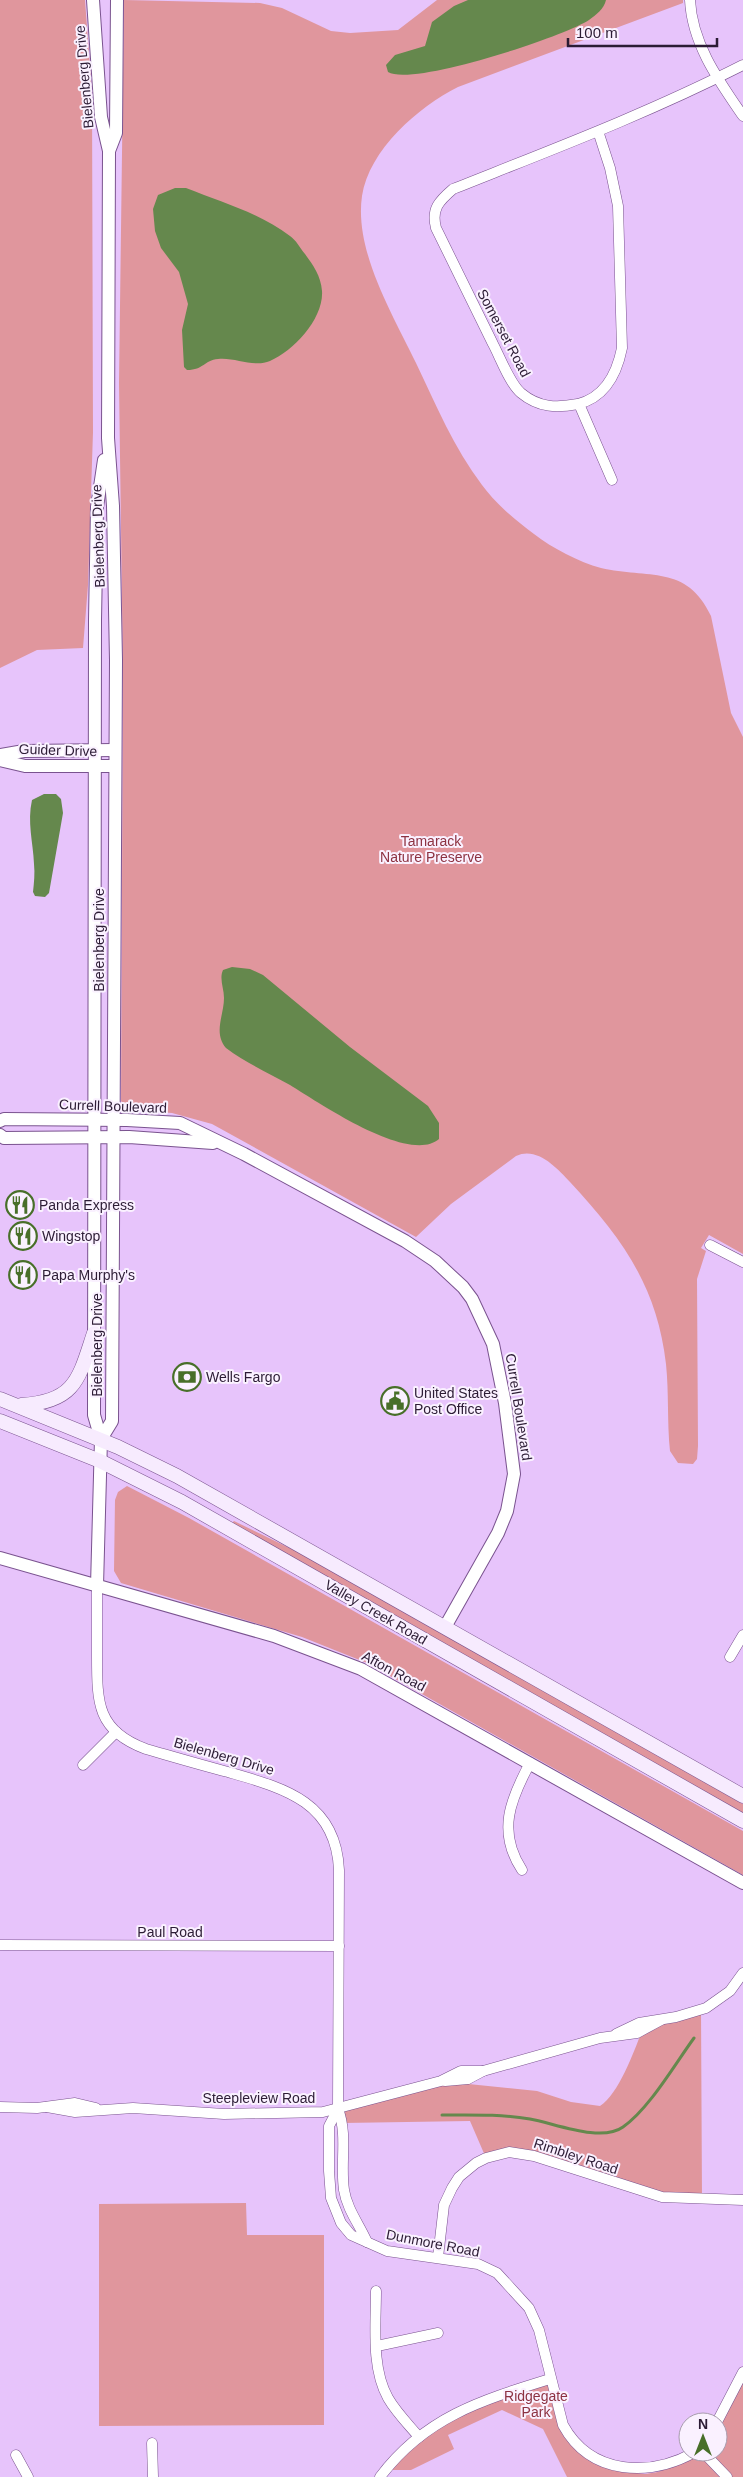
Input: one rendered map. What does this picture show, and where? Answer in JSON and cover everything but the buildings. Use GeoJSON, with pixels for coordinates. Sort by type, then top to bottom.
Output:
{"type":"FeatureCollection","features":[{"type":"Feature","properties":{"kind":"main road"},"geometry":{"type":"LineString","coordinates":[[16,1405],[45,1402],[65,1393],[75,1384],[94,1333]]}},
{"type":"Feature","properties":{"kind":"main road","name":"Valley Creek Road"},"geometry":{"type":"LineString","coordinates":[[0,1399],[101,1439],[190,1483],[743,1796]]}},
{"type":"Feature","properties":{"kind":"main road","name":"Valley Creek Road"},"geometry":{"type":"LineString","coordinates":[[0,1421],[100,1461],[201,1513],[743,1821]]}},
{"type":"Feature","properties":{"kind":"street","name":"Bielenberg Drive"},"geometry":{"type":"LineString","coordinates":[[92,0],[101,118],[109,151],[108,438],[114,522],[115,766],[112,1421],[101,1439]]}},
{"type":"Feature","properties":{"kind":"street","name":"Bielenberg Drive"},"geometry":{"type":"LineString","coordinates":[[109,151],[116,133],[117,0]]}},
{"type":"Feature","properties":{"kind":"street"},"geometry":{"type":"LineString","coordinates":[[690,0],[695,32],[717,78],[743,116]]}},
{"type":"Feature","properties":{"kind":"street","name":"Somerset Road"},"geometry":{"type":"LineString","coordinates":[[598,131],[610,168],[618,206],[622,348],[618,369],[608,386],[589,401],[558,408],[538,404],[520,392],[436,228],[434,219],[438,202],[453,189],[598,131],[743,65]]}},
{"type":"Feature","properties":{"kind":"street"},"geometry":{"type":"LineString","coordinates":[[579,404],[612,480]]}},
{"type":"Feature","properties":{"kind":"street","name":"Bielenberg Drive"},"geometry":{"type":"LineString","coordinates":[[108,438],[97,507],[94,751],[94,1415],[101,1439],[97,1586],[97,1694],[102,1713],[116,1732],[131,1743],[280,1788],[310,1807],[330,1832],[338,1855],[338,2109]]}},
{"type":"Feature","properties":{"kind":"street","name":"Guider Drive"},"geometry":{"type":"LineString","coordinates":[[0,755],[24,751],[115,750]]}},
{"type":"Feature","properties":{"kind":"street","name":"Guider Drive"},"geometry":{"type":"LineString","coordinates":[[0,760],[25,766],[115,766]]}},
{"type":"Feature","properties":{"kind":"street","name":"Currell Boulevard"},"geometry":{"type":"LineString","coordinates":[[0,1121],[93,1119],[180,1123],[289,1178],[405,1241],[435,1261],[462,1287],[487,1328],[499,1366],[513,1452],[512,1494],[498,1533],[445,1627]]}},
{"type":"Feature","properties":{"kind":"street","name":"Currell Boulevard"},"geometry":{"type":"LineString","coordinates":[[0,1135],[4,1138],[113,1137],[220,1143]]}},
{"type":"Feature","properties":{"kind":"street"},"geometry":{"type":"LineString","coordinates":[[710,1245],[743,1262]]}},
{"type":"Feature","properties":{"kind":"street","name":"Afton Road"},"geometry":{"type":"LineString","coordinates":[[0,1558],[274,1636],[370,1673],[743,1883]]}},
{"type":"Feature","properties":{"kind":"street"},"geometry":{"type":"LineString","coordinates":[[730,1657],[743,1635]]}},
{"type":"Feature","properties":{"kind":"street"},"geometry":{"type":"LineString","coordinates":[[83,1766],[116,1732]]}},
{"type":"Feature","properties":{"kind":"street"},"geometry":{"type":"LineString","coordinates":[[522,1870],[510,1849],[509,1816],[515,1792],[530,1763]]}},
{"type":"Feature","properties":{"kind":"street","name":"Paul Road"},"geometry":{"type":"LineString","coordinates":[[0,1946],[339,1946]]}},
{"type":"Feature","properties":{"kind":"street","name":"Steepleview Road"},"geometry":{"type":"LineString","coordinates":[[0,2108],[47,2107],[75,2103],[102,2109],[166,2109],[250,2114],[311,2114],[338,2109],[441,2081],[462,2071],[483,2071],[616,2035],[632,2025],[692,2013],[719,2000],[730,1991],[743,1973]]}},
{"type":"Feature","properties":{"kind":"street","name":"Dunmore Road"},"geometry":{"type":"LineString","coordinates":[[338,2109],[329,2126],[331,2198],[341,2223],[351,2235],[387,2252],[438,2257],[478,2264],[497,2272],[529,2308],[539,2330],[563,2425],[570,2438],[588,2456],[607,2467],[632,2474],[658,2472],[681,2462]]}},
{"type":"Feature","properties":{"kind":"street","name":"Rimbley Road"},"geometry":{"type":"LineString","coordinates":[[438,2257],[444,2205],[452,2188],[460,2177],[476,2163],[486,2158],[510,2152],[534,2156],[662,2197],[743,2200]]}},
{"type":"Feature","properties":{"kind":"street"},"geometry":{"type":"LineString","coordinates":[[376,2291],[378,2368],[386,2396],[419,2436]]}},
{"type":"Feature","properties":{"kind":"street"},"geometry":{"type":"LineString","coordinates":[[377,2346],[438,2333]]}},
{"type":"Feature","properties":{"kind":"street"},"geometry":{"type":"LineString","coordinates":[[722,2412],[743,2372]]}},
{"type":"Feature","properties":{"kind":"street"},"geometry":{"type":"LineString","coordinates":[[380,2477],[419,2436],[450,2415],[467,2406],[550,2378]]}},
{"type":"Feature","properties":{"kind":"street"},"geometry":{"type":"LineString","coordinates":[[152,2443],[153,2477]]}},
{"type":"Feature","properties":{"kind":"street"},"geometry":{"type":"LineString","coordinates":[[16,2455],[28,2477]]}},
{"type":"Feature","properties":{"kind":"street"},"geometry":{"type":"LineString","coordinates":[[713,2462],[727,2477]]}},
{"type":"Feature","properties":{"kind":"green space"},"geometry":{"type":"Polygon","coordinates":[[[0,0],[85,0],[92,93],[93,432],[88,585],[83,648],[37,650],[0,668],[0,0]]]}},
{"type":"Feature","properties":{"kind":"green space","name":"Tamarack Nature Preserve"},"geometry":{"type":"Polygon","coordinates":[[[124,0],[260,3],[282,8],[331,31],[350,33],[398,30],[437,0],[683,0],[683,3],[458,87],[427,106],[398,132],[374,162],[366,179],[362,196],[361,217],[364,239],[370,260],[387,304],[454,441],[472,471],[493,499],[541,539],[575,558],[601,568],[650,574],[678,581],[690,588],[701,599],[711,616],[731,713],[743,737],[743,1254],[709,1235],[701,1248],[706,1251],[697,1279],[698,1446],[697,1459],[693,1464],[678,1463],[670,1451],[666,1364],[655,1311],[645,1287],[634,1265],[606,1223],[565,1176],[546,1160],[531,1154],[516,1156],[451,1204],[416,1237],[212,1124],[172,1113],[129,1110],[121,1101],[123,674],[119,383],[124,0]]]}},
{"type":"Feature","properties":{"kind":"green space"},"geometry":{"type":"Polygon","coordinates":[[[127,1486],[189,1518],[743,1831],[743,1875],[367,1663],[302,1637],[121,1583],[114,1571],[115,1500],[118,1492],[127,1486]]]}},
{"type":"Feature","properties":{"kind":"green space"},"geometry":{"type":"Polygon","coordinates":[[[234,1521],[312,1559],[743,1804],[743,1813],[232,1523],[234,1521]]]}},
{"type":"Feature","properties":{"kind":"green space"},"geometry":{"type":"Polygon","coordinates":[[[701,2009],[702,2199],[676,2198],[534,2156],[486,2158],[470,2121],[343,2123],[338,2109],[439,2081],[537,2091],[571,2102],[600,2106],[607,2100],[620,2082],[642,2031],[701,2009]]]}},
{"type":"Feature","properties":{"kind":"green space"},"geometry":{"type":"Polygon","coordinates":[[[246,2203],[247,2235],[324,2235],[324,2425],[99,2426],[99,2204],[246,2203]]]}},
{"type":"Feature","properties":{"kind":"green space","name":"Ridgegate Park"},"geometry":{"type":"Polygon","coordinates":[[[743,2372],[743,2477],[567,2477],[543,2429],[502,2410],[448,2435],[454,2449],[411,2470],[385,2470],[434,2425],[550,2379],[570,2438],[620,2471],[645,2474],[658,2472],[681,2462],[728,2462],[728,2412],[723,2412],[743,2372]]]}},
{"type":"Feature","properties":{"kind":"shaded area"},"geometry":{"type":"Polygon","coordinates":[[[468,0],[606,0],[602,9],[589,20],[574,28],[520,48],[455,67],[426,73],[402,75],[388,72],[386,65],[395,55],[425,46],[432,22],[454,6],[468,0]]]}},
{"type":"Feature","properties":{"kind":"shaded area"},"geometry":{"type":"Polygon","coordinates":[[[175,188],[186,188],[240,209],[278,228],[298,244],[314,267],[320,280],[322,291],[318,312],[313,322],[298,342],[289,350],[264,363],[218,359],[193,370],[187,370],[184,367],[182,330],[188,304],[179,272],[161,248],[155,231],[153,209],[158,195],[175,188]]]}},
{"type":"Feature","properties":{"kind":"shaded area"},"geometry":{"type":"Polygon","coordinates":[[[44,794],[56,794],[61,799],[63,813],[49,893],[45,897],[35,896],[33,892],[34,867],[30,816],[32,800],[44,794]]]}},
{"type":"Feature","properties":{"kind":"shaded area"},"geometry":{"type":"Polygon","coordinates":[[[232,967],[250,969],[263,975],[350,1047],[428,1106],[439,1123],[439,1139],[425,1145],[407,1144],[386,1138],[342,1116],[226,1048],[220,1036],[224,1004],[221,977],[223,970],[232,967]]]}},
{"type":"Feature","properties":{"kind":"waterway"},"geometry":{"type":"LineString","coordinates":[[442,2115],[508,2116],[530,2119],[590,2133],[614,2131],[633,2119],[652,2098],[694,2038]]}},
{"type":"Feature","properties":{"kind":"place","name":"Panda Express"},"geometry":{"type":"Point","coordinates":[20,1205]}},
{"type":"Feature","properties":{"kind":"place","name":"Wingstop"},"geometry":{"type":"Point","coordinates":[23,1236]}},
{"type":"Feature","properties":{"kind":"place","name":"Papa Murphy's"},"geometry":{"type":"Point","coordinates":[23,1275]}},
{"type":"Feature","properties":{"kind":"place","name":"Wells Fargo"},"geometry":{"type":"Point","coordinates":[187,1377]}},
{"type":"Feature","properties":{"kind":"place","name":"United States Post Office"},"geometry":{"type":"Point","coordinates":[395,1401]}}]}
